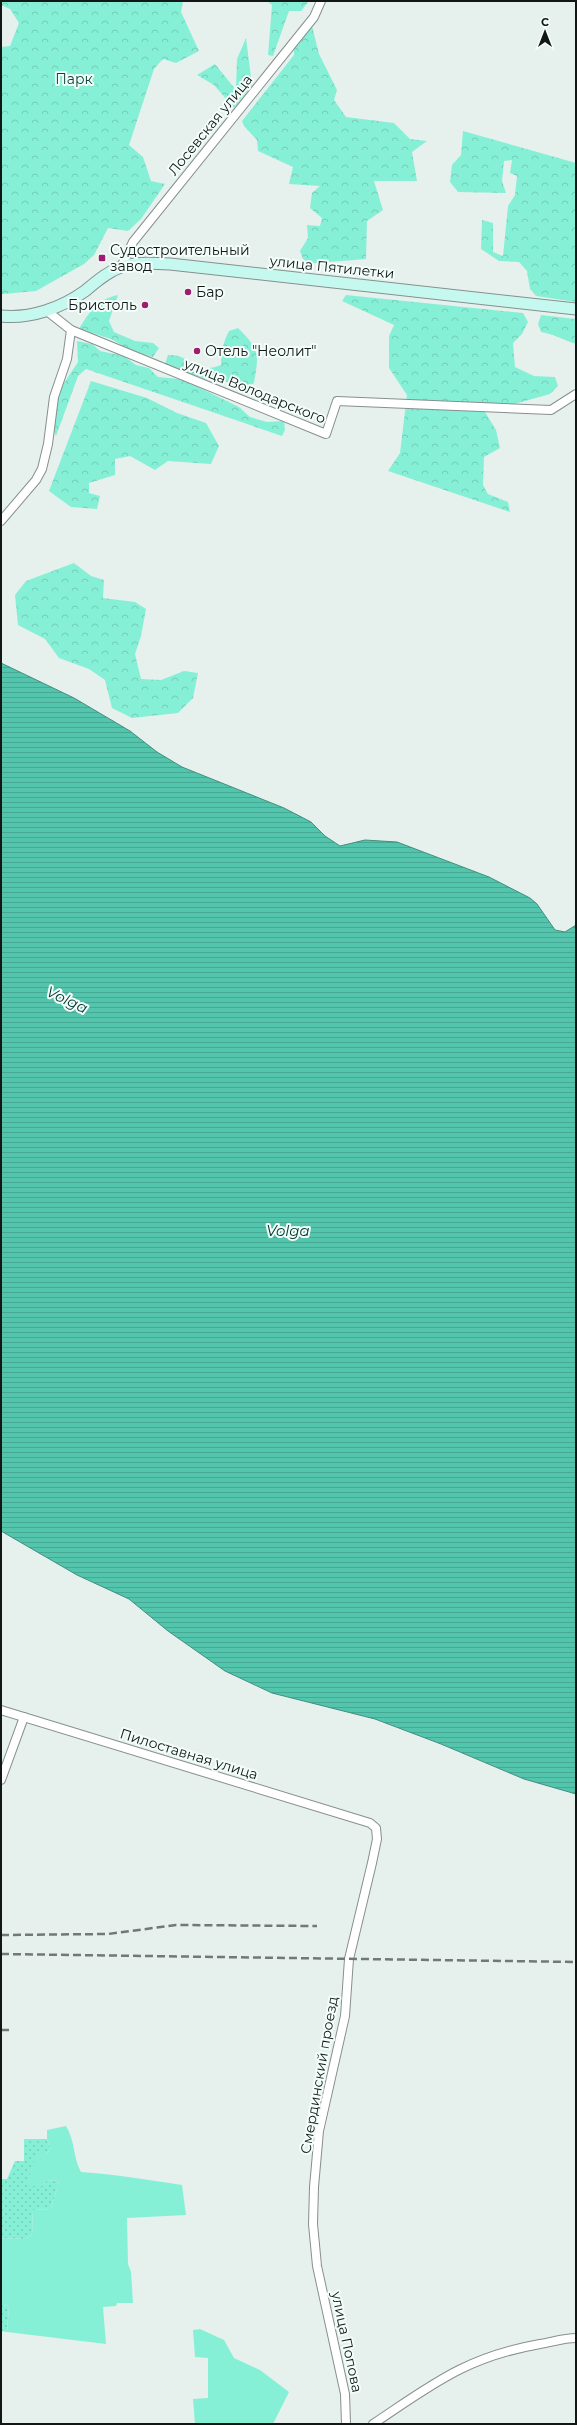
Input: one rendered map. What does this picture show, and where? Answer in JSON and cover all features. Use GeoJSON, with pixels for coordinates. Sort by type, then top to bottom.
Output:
{"type":"FeatureCollection","features":[{"type":"Feature","properties":{"kind":"main road","name":"улица Пятилетки"},"geometry":{"type":"LineString","coordinates":[[1,316],[18,316],[47,311],[74,299],[101,278],[121,267],[157,263],[576,309]]}},
{"type":"Feature","properties":{"kind":"street","name":"Лосевская улица"},"geometry":{"type":"LineString","coordinates":[[121,267],[133,242],[314,17],[321,1]]}},
{"type":"Feature","properties":{"kind":"street"},"geometry":{"type":"LineString","coordinates":[[1,521],[36,480],[42,469],[48,444],[54,397],[66,359],[71,330],[47,311]]}},
{"type":"Feature","properties":{"kind":"street","name":"улица Володарского"},"geometry":{"type":"LineString","coordinates":[[71,330],[326,434],[337,401],[551,410],[576,394]]}},
{"type":"Feature","properties":{"kind":"street","name":"Пилоставная улица"},"geometry":{"type":"LineString","coordinates":[[1,1710],[370,1822]]}},
{"type":"Feature","properties":{"kind":"street"},"geometry":{"type":"LineString","coordinates":[[1,1780],[24,1717]]}},
{"type":"Feature","properties":{"kind":"street","name":"Смердинский проезд"},"geometry":{"type":"LineString","coordinates":[[317,2266],[313,2224],[318,2143],[345,2016],[349,1958],[353,1936],[377,1840],[376,1828],[370,1822]]}},
{"type":"Feature","properties":{"kind":"street","name":"улица Попова"},"geometry":{"type":"LineString","coordinates":[[317,2266],[345,2394],[346,2424]]}},
{"type":"Feature","properties":{"kind":"street"},"geometry":{"type":"LineString","coordinates":[[373,2424],[443,2377],[470,2363],[511,2349],[576,2338]]}},
{"type":"Feature","properties":{"kind":"green space","name":"Парк"},"geometry":{"type":"Polygon","coordinates":[[[1,1],[183,1],[181,12],[199,51],[176,63],[163,59],[154,69],[129,145],[143,157],[151,181],[165,184],[141,219],[128,231],[108,228],[94,255],[84,264],[36,291],[3,294],[1,294],[1,47],[10,46],[19,23],[10,9],[1,5],[1,1]]]}},
{"type":"Feature","properties":{"kind":"green space"},"geometry":{"type":"Polygon","coordinates":[[[267,1],[309,1],[301,11],[289,11],[273,56],[268,55],[272,5],[267,1]]]}},
{"type":"Feature","properties":{"kind":"green space"},"geometry":{"type":"Polygon","coordinates":[[[312,26],[319,54],[337,90],[334,100],[346,117],[394,123],[410,139],[427,141],[412,152],[417,181],[374,181],[383,210],[367,221],[366,259],[305,264],[300,251],[308,238],[307,225],[320,226],[322,218],[310,208],[312,193],[320,186],[289,184],[293,167],[258,151],[257,140],[244,126],[242,121],[294,55],[294,49],[312,26]]]}},
{"type":"Feature","properties":{"kind":"green space"},"geometry":{"type":"Polygon","coordinates":[[[246,38],[252,85],[234,108],[214,85],[197,75],[215,64],[236,90],[237,59],[246,38]]]}},
{"type":"Feature","properties":{"kind":"green space"},"geometry":{"type":"Polygon","coordinates":[[[463,131],[576,163],[576,302],[536,296],[530,289],[527,271],[519,262],[499,261],[481,249],[482,220],[493,223],[493,252],[503,256],[508,206],[515,195],[517,176],[510,173],[512,160],[504,161],[502,181],[506,193],[458,192],[450,182],[452,165],[461,155],[463,131]]]}},
{"type":"Feature","properties":{"kind":"green space"},"geometry":{"type":"Polygon","coordinates":[[[118,295],[109,321],[114,332],[135,341],[153,343],[159,348],[153,357],[132,351],[111,339],[79,329],[86,317],[95,307],[105,300],[118,295]]]}},
{"type":"Feature","properties":{"kind":"green space"},"geometry":{"type":"Polygon","coordinates":[[[346,295],[523,313],[528,322],[522,334],[513,343],[515,367],[534,376],[555,377],[558,386],[550,394],[485,412],[496,430],[500,448],[484,457],[483,485],[488,494],[508,502],[510,512],[388,471],[400,453],[407,395],[389,368],[389,336],[394,325],[342,301],[346,295]]]}},
{"type":"Feature","properties":{"kind":"green space"},"geometry":{"type":"Polygon","coordinates":[[[541,315],[576,319],[576,344],[541,332],[538,324],[541,315]]]}},
{"type":"Feature","properties":{"kind":"green space"},"geometry":{"type":"Polygon","coordinates":[[[238,328],[254,347],[257,358],[254,383],[244,389],[220,379],[205,379],[165,364],[168,355],[176,355],[205,368],[212,368],[221,365],[221,356],[227,335],[229,331],[238,328]]]}},
{"type":"Feature","properties":{"kind":"green space"},"geometry":{"type":"Polygon","coordinates":[[[77,341],[92,344],[100,351],[124,356],[136,365],[149,368],[158,377],[179,379],[194,385],[239,407],[250,417],[267,422],[284,421],[285,430],[282,436],[86,369],[78,376],[56,436],[53,430],[58,392],[78,362],[77,341]]]}},
{"type":"Feature","properties":{"kind":"green space"},"geometry":{"type":"Polygon","coordinates":[[[91,381],[147,398],[177,413],[206,423],[219,446],[211,464],[168,461],[155,470],[130,456],[115,459],[115,475],[89,483],[89,493],[100,496],[97,509],[71,507],[49,491],[91,381]]]}},
{"type":"Feature","properties":{"kind":"green space"},"geometry":{"type":"Polygon","coordinates":[[[74,563],[91,576],[104,580],[103,598],[135,602],[146,609],[141,636],[135,654],[141,679],[161,680],[184,671],[198,673],[193,698],[178,713],[132,718],[112,708],[105,680],[89,669],[59,658],[45,639],[18,625],[15,595],[26,581],[74,563]]]}},
{"type":"Feature","properties":{"kind":"green space"},"geometry":{"type":"Polygon","coordinates":[[[66,2126],[71,2137],[78,2167],[81,2172],[182,2185],[186,2215],[127,2218],[128,2264],[131,2272],[133,2303],[117,2303],[116,2306],[103,2307],[106,2344],[7,2332],[9,2306],[1,2305],[1,2238],[26,2239],[32,2235],[33,2210],[51,2209],[59,2181],[47,2180],[43,2186],[29,2186],[29,2176],[35,2160],[41,2152],[46,2154],[51,2149],[47,2139],[47,2130],[66,2126]]]}},
{"type":"Feature","properties":{"kind":"green space"},"geometry":{"type":"Polygon","coordinates":[[[24,2139],[47,2139],[51,2149],[46,2154],[29,2186],[43,2186],[47,2180],[59,2181],[51,2209],[33,2210],[32,2235],[26,2239],[1,2238],[1,2179],[7,2179],[15,2161],[24,2161],[24,2139]]]}},
{"type":"Feature","properties":{"kind":"green space"},"geometry":{"type":"Polygon","coordinates":[[[1,2305],[9,2306],[7,2332],[1,2331],[1,2305]]]}},
{"type":"Feature","properties":{"kind":"green space"},"geometry":{"type":"Polygon","coordinates":[[[200,2329],[224,2340],[234,2358],[260,2370],[289,2392],[273,2424],[195,2424],[193,2399],[208,2398],[208,2358],[195,2357],[193,2330],[200,2329]]]}},
{"type":"Feature","properties":{"kind":"water","name":"Volga"},"geometry":{"type":"Polygon","coordinates":[[[1,663],[74,698],[130,731],[157,752],[182,767],[284,808],[311,822],[325,836],[340,846],[365,840],[397,842],[489,877],[530,898],[537,904],[555,930],[565,932],[576,925],[576,1794],[524,1779],[441,1744],[375,1719],[272,1693],[225,1671],[168,1631],[129,1599],[77,1575],[1,1531],[1,663]]]}},
{"type":"Feature","properties":{"kind":"railway"},"geometry":{"type":"LineString","coordinates":[[1,1935],[108,1934],[176,1925],[317,1926]]}},
{"type":"Feature","properties":{"kind":"railway"},"geometry":{"type":"LineString","coordinates":[[1,1954],[576,1962]]}},
{"type":"Feature","properties":{"kind":"railway"},"geometry":{"type":"LineString","coordinates":[[1,2030],[11,2030]]}},
{"type":"Feature","properties":{"kind":"place","name":"Судостроительный завод"},"geometry":{"type":"Point","coordinates":[102,258]}},
{"type":"Feature","properties":{"kind":"place","name":"Бар"},"geometry":{"type":"Point","coordinates":[188,292]}},
{"type":"Feature","properties":{"kind":"place","name":"Бристоль"},"geometry":{"type":"Point","coordinates":[145,305]}},
{"type":"Feature","properties":{"kind":"place","name":"Отель \"Неолит\""},"geometry":{"type":"Point","coordinates":[197,351]}}]}
